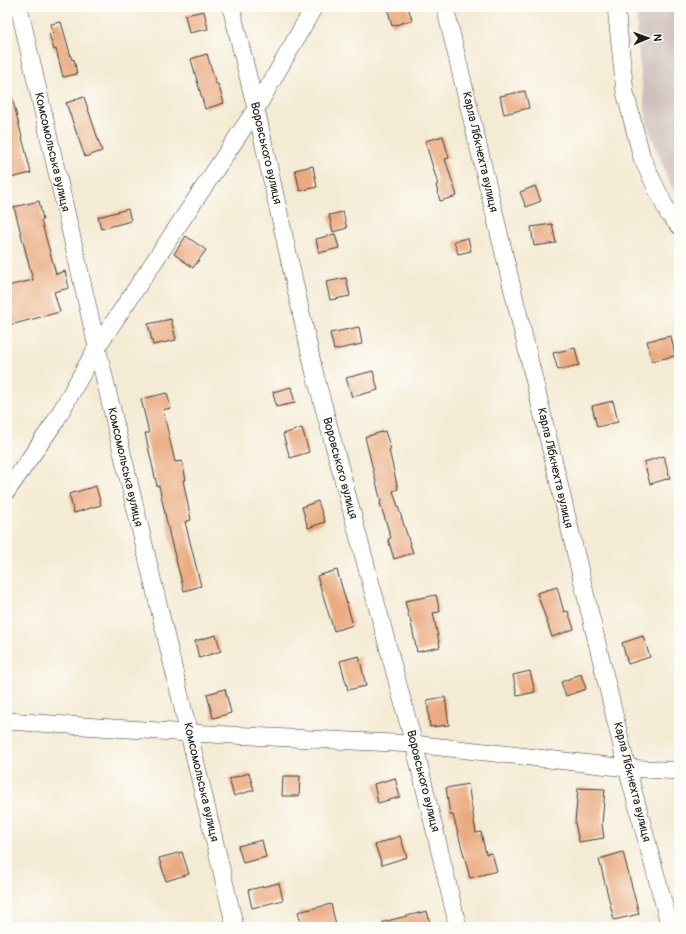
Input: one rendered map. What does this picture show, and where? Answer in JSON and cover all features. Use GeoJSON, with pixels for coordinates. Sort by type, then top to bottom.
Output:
{"type":"FeatureCollection","features":[{"type":"Feature","properties":{"kind":"street","name":"Комсомольська вулиця"},"geometry":{"type":"LineString","coordinates":[[19,7],[97,347],[235,927]]}},
{"type":"Feature","properties":{"kind":"street","name":"Воровського вулиця"},"geometry":{"type":"LineString","coordinates":[[231,7],[256,109],[314,372],[414,744],[458,927]]}},
{"type":"Feature","properties":{"kind":"street"},"geometry":{"type":"LineString","coordinates":[[7,491],[55,422],[97,347],[256,109],[314,7]]}},
{"type":"Feature","properties":{"kind":"street","name":"Карла Лібкнехта вулиця"},"geometry":{"type":"LineString","coordinates":[[445,7],[627,768],[670,927]]}},
{"type":"Feature","properties":{"kind":"street"},"geometry":{"type":"LineString","coordinates":[[616,7],[625,92],[642,158],[668,213],[679,226]]}},
{"type":"Feature","properties":{"kind":"street"},"geometry":{"type":"LineString","coordinates":[[7,721],[189,733],[414,744],[627,768],[679,771]]}},
{"type":"Feature","properties":{"kind":"shaded area"},"geometry":{"type":"Polygon","coordinates":[[[636,7],[679,7],[679,201],[668,179],[647,124],[639,59],[636,7]]]}},
{"type":"Feature","properties":{"kind":"building"},"geometry":{"type":"Polygon","coordinates":[[[387,7],[408,7],[412,20],[392,26],[387,7]]]}},
{"type":"Feature","properties":{"kind":"building"},"geometry":{"type":"Polygon","coordinates":[[[204,11],[208,29],[189,33],[185,15],[204,11]]]}},
{"type":"Feature","properties":{"kind":"building"},"geometry":{"type":"Polygon","coordinates":[[[61,22],[72,60],[74,59],[77,74],[63,77],[56,49],[54,50],[49,34],[53,33],[51,24],[61,22]]]}},
{"type":"Feature","properties":{"kind":"building"},"geometry":{"type":"Polygon","coordinates":[[[207,54],[216,84],[218,84],[224,103],[205,109],[191,59],[207,54]]]}},
{"type":"Feature","properties":{"kind":"building"},"geometry":{"type":"Polygon","coordinates":[[[525,91],[529,108],[504,114],[500,96],[525,91]]]}},
{"type":"Feature","properties":{"kind":"building"},"geometry":{"type":"Polygon","coordinates":[[[12,97],[31,173],[7,179],[7,98],[12,97]]]}},
{"type":"Feature","properties":{"kind":"building"},"geometry":{"type":"Polygon","coordinates":[[[84,97],[102,151],[85,157],[66,103],[84,97]]]}},
{"type":"Feature","properties":{"kind":"building"},"geometry":{"type":"Polygon","coordinates":[[[443,136],[449,158],[445,159],[457,196],[440,201],[436,185],[438,184],[425,141],[443,136]]]}},
{"type":"Feature","properties":{"kind":"building"},"geometry":{"type":"Polygon","coordinates":[[[313,166],[317,187],[300,191],[295,170],[313,166]]]}},
{"type":"Feature","properties":{"kind":"building"},"geometry":{"type":"Polygon","coordinates":[[[535,186],[541,201],[526,207],[520,192],[535,186]]]}},
{"type":"Feature","properties":{"kind":"building"},"geometry":{"type":"Polygon","coordinates":[[[39,201],[43,220],[41,220],[56,274],[65,271],[69,288],[54,292],[60,312],[10,325],[7,313],[7,286],[33,280],[14,207],[39,201]]]}},
{"type":"Feature","properties":{"kind":"building"},"geometry":{"type":"Polygon","coordinates":[[[128,209],[131,221],[101,229],[98,217],[128,209]]]}},
{"type":"Feature","properties":{"kind":"building"},"geometry":{"type":"Polygon","coordinates":[[[343,212],[347,228],[333,232],[329,215],[343,212]]]}},
{"type":"Feature","properties":{"kind":"building"},"geometry":{"type":"Polygon","coordinates":[[[552,224],[556,243],[534,246],[531,227],[552,224]]]}},
{"type":"Feature","properties":{"kind":"building"},"geometry":{"type":"Polygon","coordinates":[[[335,234],[339,248],[319,253],[316,239],[335,234]]]}},
{"type":"Feature","properties":{"kind":"building"},"geometry":{"type":"Polygon","coordinates":[[[186,236],[206,250],[193,268],[174,254],[186,236]]]}},
{"type":"Feature","properties":{"kind":"building"},"geometry":{"type":"Polygon","coordinates":[[[468,238],[471,251],[458,254],[454,241],[468,238]]]}},
{"type":"Feature","properties":{"kind":"building"},"geometry":{"type":"Polygon","coordinates":[[[346,278],[350,296],[330,300],[326,282],[346,278]]]}},
{"type":"Feature","properties":{"kind":"building"},"geometry":{"type":"Polygon","coordinates":[[[171,319],[176,340],[153,345],[148,324],[171,319]]]}},
{"type":"Feature","properties":{"kind":"building"},"geometry":{"type":"Polygon","coordinates":[[[359,327],[362,344],[334,350],[330,333],[359,327]]]}},
{"type":"Feature","properties":{"kind":"building"},"geometry":{"type":"Polygon","coordinates":[[[671,336],[675,356],[652,361],[647,341],[671,336]]]}},
{"type":"Feature","properties":{"kind":"building"},"geometry":{"type":"Polygon","coordinates":[[[575,348],[579,365],[558,370],[553,353],[575,348]]]}},
{"type":"Feature","properties":{"kind":"building"},"geometry":{"type":"Polygon","coordinates":[[[373,371],[378,390],[352,397],[346,378],[373,371]]]}},
{"type":"Feature","properties":{"kind":"building"},"geometry":{"type":"Polygon","coordinates":[[[291,387],[295,403],[276,407],[273,392],[291,387]]]}},
{"type":"Feature","properties":{"kind":"building"},"geometry":{"type":"Polygon","coordinates":[[[167,393],[171,408],[163,410],[175,462],[182,461],[186,480],[183,480],[191,520],[185,522],[201,586],[184,591],[145,433],[149,433],[141,399],[167,393]]]}},
{"type":"Feature","properties":{"kind":"building"},"geometry":{"type":"Polygon","coordinates":[[[613,401],[618,422],[597,427],[592,406],[613,401]]]}},
{"type":"Feature","properties":{"kind":"building"},"geometry":{"type":"Polygon","coordinates":[[[302,428],[309,452],[290,458],[283,434],[302,428]]]}},
{"type":"Feature","properties":{"kind":"building"},"geometry":{"type":"Polygon","coordinates":[[[385,431],[391,450],[389,450],[398,489],[393,491],[413,553],[394,559],[388,539],[391,538],[380,503],[365,437],[385,431]]]}},
{"type":"Feature","properties":{"kind":"building"},"geometry":{"type":"Polygon","coordinates":[[[664,456],[670,478],[650,484],[644,462],[664,456]]]}},
{"type":"Feature","properties":{"kind":"building"},"geometry":{"type":"Polygon","coordinates":[[[96,486],[101,505],[74,513],[69,494],[96,486]]]}},
{"type":"Feature","properties":{"kind":"building"},"geometry":{"type":"Polygon","coordinates":[[[318,501],[325,522],[308,528],[302,507],[318,501]]]}},
{"type":"Feature","properties":{"kind":"building"},"geometry":{"type":"Polygon","coordinates":[[[337,570],[353,625],[334,631],[317,576],[337,570]]]}},
{"type":"Feature","properties":{"kind":"building"},"geometry":{"type":"Polygon","coordinates":[[[557,587],[564,612],[568,611],[574,629],[552,637],[537,593],[557,587]]]}},
{"type":"Feature","properties":{"kind":"building"},"geometry":{"type":"Polygon","coordinates":[[[436,595],[440,612],[433,613],[440,647],[417,652],[405,601],[436,595]]]}},
{"type":"Feature","properties":{"kind":"building"},"geometry":{"type":"Polygon","coordinates":[[[216,635],[221,651],[199,658],[195,641],[216,635]]]}},
{"type":"Feature","properties":{"kind":"building"},"geometry":{"type":"Polygon","coordinates":[[[643,636],[650,657],[628,664],[622,643],[643,636]]]}},
{"type":"Feature","properties":{"kind":"building"},"geometry":{"type":"Polygon","coordinates":[[[359,656],[366,686],[348,690],[340,661],[359,656]]]}},
{"type":"Feature","properties":{"kind":"building"},"geometry":{"type":"Polygon","coordinates":[[[530,671],[535,692],[517,696],[513,675],[530,671]]]}},
{"type":"Feature","properties":{"kind":"building"},"geometry":{"type":"Polygon","coordinates":[[[581,674],[586,689],[566,696],[561,682],[581,674]]]}},
{"type":"Feature","properties":{"kind":"building"},"geometry":{"type":"Polygon","coordinates":[[[225,689],[231,713],[213,718],[207,694],[225,689]]]}},
{"type":"Feature","properties":{"kind":"building"},"geometry":{"type":"Polygon","coordinates":[[[445,697],[449,725],[430,727],[427,700],[445,697]]]}},
{"type":"Feature","properties":{"kind":"building"},"geometry":{"type":"Polygon","coordinates":[[[249,773],[254,790],[234,796],[229,779],[249,773]]]}},
{"type":"Feature","properties":{"kind":"building"},"geometry":{"type":"Polygon","coordinates":[[[283,776],[300,776],[299,796],[282,796],[283,776]]]}},
{"type":"Feature","properties":{"kind":"building"},"geometry":{"type":"Polygon","coordinates":[[[395,778],[400,797],[378,803],[374,784],[395,778]]]}},
{"type":"Feature","properties":{"kind":"building"},"geometry":{"type":"Polygon","coordinates":[[[468,784],[476,833],[481,832],[486,854],[492,853],[497,871],[470,878],[453,815],[450,815],[446,788],[468,784]]]}},
{"type":"Feature","properties":{"kind":"building"},"geometry":{"type":"Polygon","coordinates":[[[578,788],[605,789],[602,824],[604,838],[579,842],[575,823],[578,788]]]}},
{"type":"Feature","properties":{"kind":"building"},"geometry":{"type":"Polygon","coordinates":[[[400,836],[407,857],[382,865],[375,845],[400,836]]]}},
{"type":"Feature","properties":{"kind":"building"},"geometry":{"type":"Polygon","coordinates":[[[262,840],[266,857],[243,863],[238,846],[262,840]]]}},
{"type":"Feature","properties":{"kind":"building"},"geometry":{"type":"Polygon","coordinates":[[[182,852],[189,874],[166,881],[159,858],[182,852]]]}},
{"type":"Feature","properties":{"kind":"building"},"geometry":{"type":"Polygon","coordinates":[[[623,852],[639,914],[614,920],[599,859],[623,852]]]}},
{"type":"Feature","properties":{"kind":"building"},"geometry":{"type":"Polygon","coordinates":[[[279,883],[283,900],[252,908],[248,890],[279,883]]]}},
{"type":"Feature","properties":{"kind":"building"},"geometry":{"type":"Polygon","coordinates":[[[331,904],[336,925],[328,927],[302,927],[298,912],[331,904]]]}},
{"type":"Feature","properties":{"kind":"building"},"geometry":{"type":"Polygon","coordinates":[[[427,911],[431,927],[383,927],[383,922],[427,911]]]}}]}
